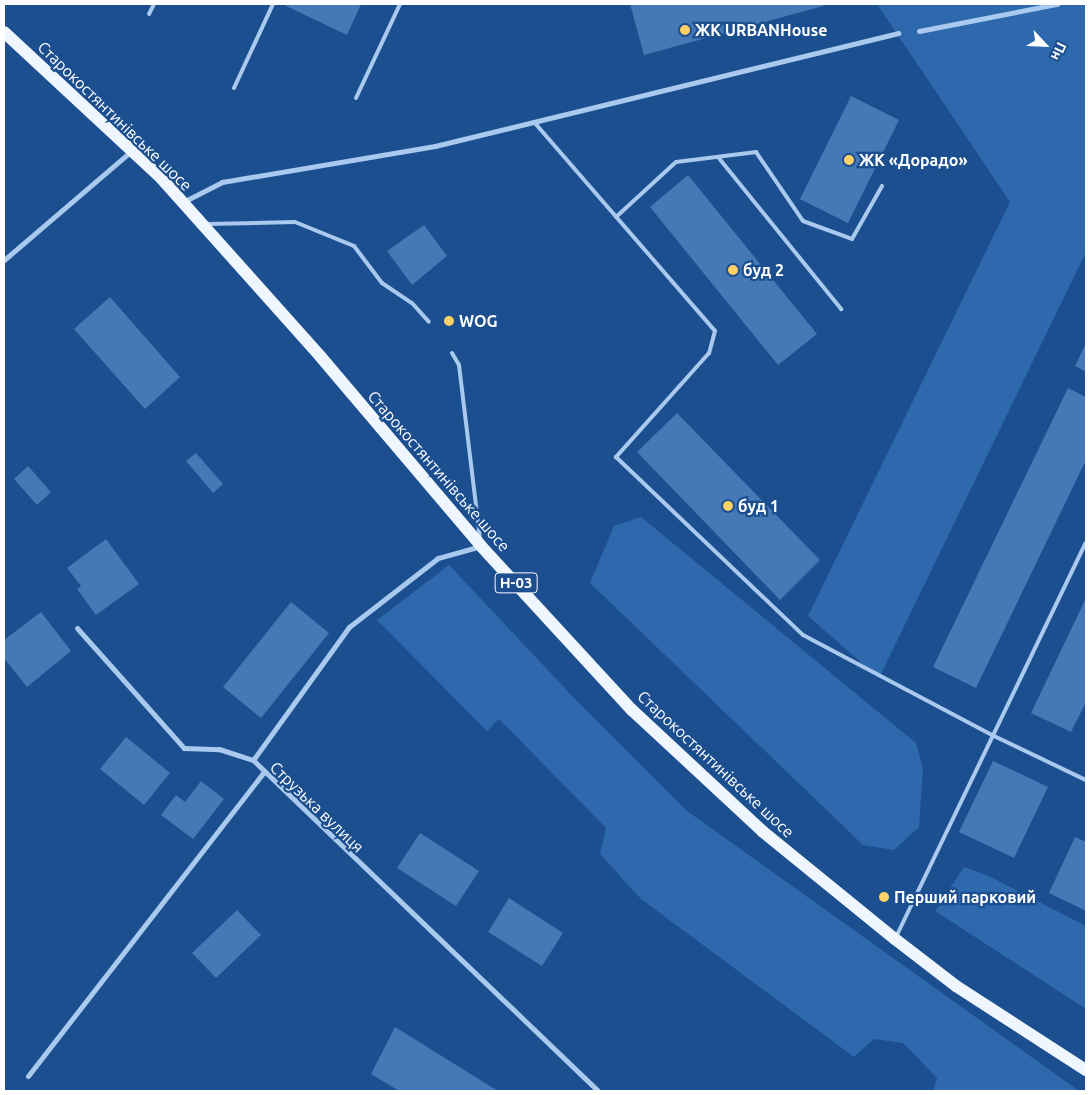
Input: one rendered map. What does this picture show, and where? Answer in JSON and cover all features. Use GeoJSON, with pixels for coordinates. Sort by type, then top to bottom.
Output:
{"type":"FeatureCollection","features":[{"type":"Feature","properties":{"kind":"main road","name":"Старокостянтинівське шосе"},"geometry":{"type":"LineString","coordinates":[[4,32],[131,150],[183,203],[481,546],[632,710],[762,831],[895,939],[956,986],[1086,1070]]}},
{"type":"Feature","properties":{"kind":"street"},"geometry":{"type":"LineString","coordinates":[[919,31],[1057,4]]}},
{"type":"Feature","properties":{"kind":"street"},"geometry":{"type":"LineString","coordinates":[[183,203],[222,182],[435,146],[533,120],[898,33]]}},
{"type":"Feature","properties":{"kind":"street"},"geometry":{"type":"LineString","coordinates":[[4,260],[131,150]]}},
{"type":"Feature","properties":{"kind":"street","name":"Струзька вулиця"},"geometry":{"type":"LineString","coordinates":[[481,546],[438,558],[349,627],[253,760],[263,773],[598,1091]]}},
{"type":"Feature","properties":{"kind":"street"},"geometry":{"type":"LineString","coordinates":[[78,628],[184,748],[219,749],[253,760]]}},
{"type":"Feature","properties":{"kind":"street"},"geometry":{"type":"LineString","coordinates":[[28,1076],[263,773]]}},
{"type":"Feature","properties":{"kind":"lane"},"geometry":{"type":"LineString","coordinates":[[149,14],[154,4]]}},
{"type":"Feature","properties":{"kind":"lane"},"geometry":{"type":"LineString","coordinates":[[234,88],[273,4]]}},
{"type":"Feature","properties":{"kind":"lane"},"geometry":{"type":"LineString","coordinates":[[356,98],[400,4]]}},
{"type":"Feature","properties":{"kind":"lane"},"geometry":{"type":"LineString","coordinates":[[533,120],[715,331],[709,353],[616,457],[803,635],[994,736],[1086,780]]}},
{"type":"Feature","properties":{"kind":"lane"},"geometry":{"type":"LineString","coordinates":[[616,217],[676,162],[756,152],[804,221],[852,239],[882,186]]}},
{"type":"Feature","properties":{"kind":"lane"},"geometry":{"type":"LineString","coordinates":[[718,157],[841,308]]}},
{"type":"Feature","properties":{"kind":"lane"},"geometry":{"type":"LineString","coordinates":[[202,224],[294,222],[354,246],[382,282],[412,303],[429,322]]}},
{"type":"Feature","properties":{"kind":"lane"},"geometry":{"type":"LineString","coordinates":[[452,353],[461,374],[481,546]]}},
{"type":"Feature","properties":{"kind":"lane"},"geometry":{"type":"LineString","coordinates":[[895,939],[1086,543]]}},
{"type":"Feature","properties":{"kind":"shaded area"},"geometry":{"type":"Polygon","coordinates":[[[877,4],[1086,4],[1086,252],[879,678],[808,616],[1010,202],[877,4]]]}},
{"type":"Feature","properties":{"kind":"shaded area"},"geometry":{"type":"Polygon","coordinates":[[[641,517],[916,743],[923,768],[919,827],[894,850],[863,845],[590,583],[614,526],[641,517]]]}},
{"type":"Feature","properties":{"kind":"shaded area"},"geometry":{"type":"Polygon","coordinates":[[[449,565],[578,702],[687,811],[1079,1091],[933,1091],[937,1078],[903,1043],[874,1039],[854,1057],[641,899],[600,854],[606,828],[499,719],[487,731],[377,620],[449,565]]]}},
{"type":"Feature","properties":{"kind":"shaded area"},"geometry":{"type":"Polygon","coordinates":[[[964,867],[989,876],[1086,926],[1086,1009],[935,911],[964,867]]]}},
{"type":"Feature","properties":{"kind":"building"},"geometry":{"type":"Polygon","coordinates":[[[287,4],[361,4],[347,35],[286,6],[287,4]]]}},
{"type":"Feature","properties":{"kind":"building","name":"ЖК URBANHouse"},"geometry":{"type":"Polygon","coordinates":[[[630,4],[823,4],[823,6],[644,55],[630,4]]]}},
{"type":"Feature","properties":{"kind":"building","name":"ЖК «Дорадо»"},"geometry":{"type":"Polygon","coordinates":[[[851,96],[899,120],[848,223],[800,199],[851,96]]]}},
{"type":"Feature","properties":{"kind":"building","name":"буд 2"},"geometry":{"type":"Polygon","coordinates":[[[688,175],[817,334],[778,365],[650,207],[688,175]]]}},
{"type":"Feature","properties":{"kind":"building"},"geometry":{"type":"Polygon","coordinates":[[[424,225],[447,256],[412,285],[387,251],[424,225]]]}},
{"type":"Feature","properties":{"kind":"building"},"geometry":{"type":"Polygon","coordinates":[[[110,297],[180,377],[145,409],[74,329],[110,297]]]}},
{"type":"Feature","properties":{"kind":"building"},"geometry":{"type":"Polygon","coordinates":[[[1086,343],[1086,372],[1075,366],[1086,343]]]}},
{"type":"Feature","properties":{"kind":"building"},"geometry":{"type":"Polygon","coordinates":[[[1068,388],[1086,397],[1086,460],[976,688],[933,667],[1068,388]]]}},
{"type":"Feature","properties":{"kind":"building","name":"буд 1"},"geometry":{"type":"Polygon","coordinates":[[[677,413],[820,560],[780,600],[637,452],[677,413]]]}},
{"type":"Feature","properties":{"kind":"building"},"geometry":{"type":"Polygon","coordinates":[[[196,453],[223,484],[213,493],[186,461],[196,453]]]}},
{"type":"Feature","properties":{"kind":"building"},"geometry":{"type":"Polygon","coordinates":[[[28,466],[51,492],[37,505],[14,479],[28,466]]]}},
{"type":"Feature","properties":{"kind":"building"},"geometry":{"type":"Polygon","coordinates":[[[106,539],[139,584],[96,615],[77,589],[81,586],[67,568],[106,539]]]}},
{"type":"Feature","properties":{"kind":"building"},"geometry":{"type":"Polygon","coordinates":[[[1086,598],[1086,702],[1071,732],[1031,713],[1086,598]]]}},
{"type":"Feature","properties":{"kind":"building"},"geometry":{"type":"Polygon","coordinates":[[[291,602],[329,633],[261,718],[223,687],[291,602]]]}},
{"type":"Feature","properties":{"kind":"building"},"geometry":{"type":"Polygon","coordinates":[[[41,612],[71,651],[27,687],[4,658],[4,640],[41,612]]]}},
{"type":"Feature","properties":{"kind":"building"},"geometry":{"type":"Polygon","coordinates":[[[126,737],[170,773],[144,805],[100,769],[126,737]]]}},
{"type":"Feature","properties":{"kind":"building"},"geometry":{"type":"Polygon","coordinates":[[[993,761],[1048,787],[1014,858],[959,832],[993,761]]]}},
{"type":"Feature","properties":{"kind":"building"},"geometry":{"type":"Polygon","coordinates":[[[201,781],[224,799],[193,839],[161,815],[176,795],[185,802],[201,781]]]}},
{"type":"Feature","properties":{"kind":"building"},"geometry":{"type":"Polygon","coordinates":[[[420,833],[479,871],[456,906],[397,868],[420,833]]]}},
{"type":"Feature","properties":{"kind":"building"},"geometry":{"type":"Polygon","coordinates":[[[1075,837],[1086,842],[1086,911],[1049,893],[1075,837]]]}},
{"type":"Feature","properties":{"kind":"building"},"geometry":{"type":"Polygon","coordinates":[[[509,898],[563,933],[542,966],[488,932],[509,898]]]}},
{"type":"Feature","properties":{"kind":"building"},"geometry":{"type":"Polygon","coordinates":[[[237,910],[261,935],[216,978],[192,953],[237,910]]]}},
{"type":"Feature","properties":{"kind":"building"},"geometry":{"type":"Polygon","coordinates":[[[395,1027],[498,1091],[399,1091],[371,1074],[395,1027]]]}},
{"type":"Feature","properties":{"kind":"place","name":"ЖК URBANHouse"},"geometry":{"type":"Point","coordinates":[685,30]}},
{"type":"Feature","properties":{"kind":"place","name":"ЖК «Дорадо»"},"geometry":{"type":"Point","coordinates":[849,160]}},
{"type":"Feature","properties":{"kind":"place","name":"буд 2"},"geometry":{"type":"Point","coordinates":[733,270]}},
{"type":"Feature","properties":{"kind":"place","name":"WOG"},"geometry":{"type":"Point","coordinates":[449,321]}},
{"type":"Feature","properties":{"kind":"place","name":"буд 1"},"geometry":{"type":"Point","coordinates":[728,506]}},
{"type":"Feature","properties":{"kind":"place","name":"Перший парковий"},"geometry":{"type":"Point","coordinates":[884,897]}}]}
